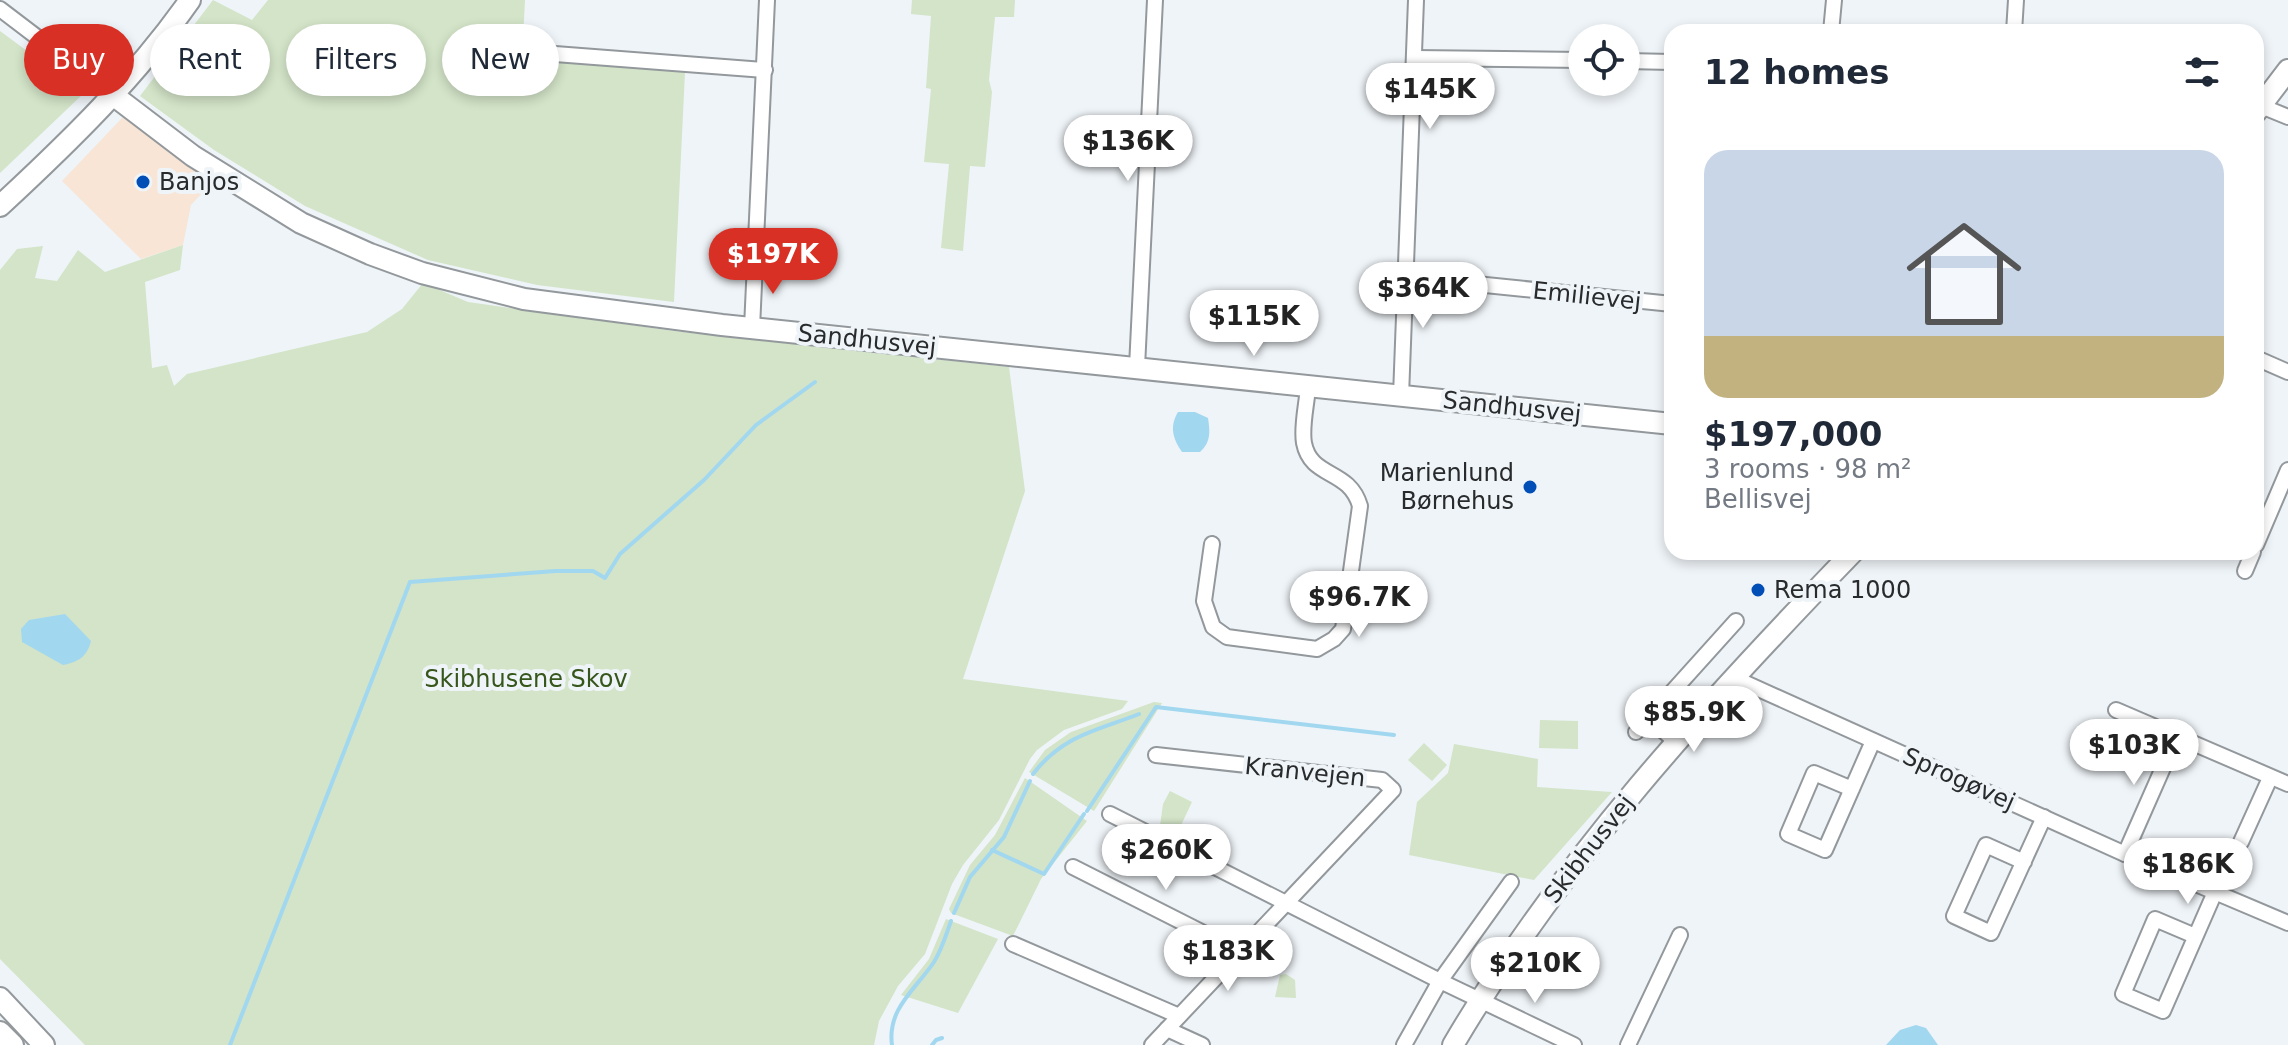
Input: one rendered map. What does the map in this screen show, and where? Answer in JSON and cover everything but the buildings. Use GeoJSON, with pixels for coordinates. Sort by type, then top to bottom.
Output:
{"type":"FeatureCollection","features":[{"type":"Feature","properties":{"kind":"street"},"geometry":{"type":"LineString","coordinates":[[134,71],[190,0]]}},
{"type":"Feature","properties":{"kind":"street"},"geometry":{"type":"LineString","coordinates":[[752,328],[767,0]]}},
{"type":"Feature","properties":{"kind":"street"},"geometry":{"type":"LineString","coordinates":[[1137,367],[1155,0]]}},
{"type":"Feature","properties":{"kind":"street"},"geometry":{"type":"LineString","coordinates":[[1401,396],[1416,0]]}},
{"type":"Feature","properties":{"kind":"street"},"geometry":{"type":"LineString","coordinates":[[1832,24],[1834,0]]}},
{"type":"Feature","properties":{"kind":"street"},"geometry":{"type":"LineString","coordinates":[[2014,24],[2016,0]]}},
{"type":"Feature","properties":{"kind":"street"},"geometry":{"type":"LineString","coordinates":[[0,9],[24,27]]}},
{"type":"Feature","properties":{"kind":"street"},"geometry":{"type":"LineString","coordinates":[[559,54],[765,70]]}},
{"type":"Feature","properties":{"kind":"street"},"geometry":{"type":"LineString","coordinates":[[1414,58],[1568,60]]}},
{"type":"Feature","properties":{"kind":"street"},"geometry":{"type":"LineString","coordinates":[[1640,61],[1664,62]]}},
{"type":"Feature","properties":{"kind":"street"},"geometry":{"type":"LineString","coordinates":[[2264,102],[2288,70]]}},
{"type":"Feature","properties":{"kind":"street"},"geometry":{"type":"LineString","coordinates":[[0,206],[112,96]]}},
{"type":"Feature","properties":{"kind":"street","name":"Sandhusvej"},"geometry":{"type":"LineString","coordinates":[[114,96],[193,156],[301,223],[422,273],[524,299],[752,328],[1664,423]]}},
{"type":"Feature","properties":{"kind":"street"},"geometry":{"type":"LineString","coordinates":[[2264,110],[2288,117]]}},
{"type":"Feature","properties":{"kind":"street","name":"Emilievej"},"geometry":{"type":"LineString","coordinates":[[1407,277],[1664,303]]}},
{"type":"Feature","properties":{"kind":"street"},"geometry":{"type":"LineString","coordinates":[[2264,362],[2288,372]]}},
{"type":"Feature","properties":{"kind":"street"},"geometry":{"type":"LineString","coordinates":[[1212,544],[1204,601],[1213,627],[1227,637],[1317,649],[1334,639],[1343,629],[1360,506],[1357,494],[1348,483],[1314,465],[1306,452],[1303,439],[1308,386]]}},
{"type":"Feature","properties":{"kind":"street"},"geometry":{"type":"LineString","coordinates":[[2264,526],[2288,470]]}},
{"type":"Feature","properties":{"kind":"street","name":"Skibhusvej"},"geometry":{"type":"LineString","coordinates":[[1453,1045],[1480,1000],[1563,880],[1732,677],[1845,560]]}},
{"type":"Feature","properties":{"kind":"street"},"geometry":{"type":"LineString","coordinates":[[2245,571],[2250,560]]}},
{"type":"Feature","properties":{"kind":"street"},"geometry":{"type":"LineString","coordinates":[[1636,732],[1736,621]]}},
{"type":"Feature","properties":{"kind":"street","name":"Sprogøvej"},"geometry":{"type":"LineString","coordinates":[[1732,677],[2125,854],[2288,923]]}},
{"type":"Feature","properties":{"kind":"street"},"geometry":{"type":"LineString","coordinates":[[2116,710],[2288,784]]}},
{"type":"Feature","properties":{"kind":"street"},"geometry":{"type":"LineString","coordinates":[[1649,718],[1676,742]]}},
{"type":"Feature","properties":{"kind":"street"},"geometry":{"type":"LineString","coordinates":[[2125,854],[2177,736]]}},
{"type":"Feature","properties":{"kind":"street","name":"Sprogøvej"},"geometry":{"type":"LineString","coordinates":[[1852,789],[1814,773],[1788,834],[1825,850],[1852,789],[1873,741]]}},
{"type":"Feature","properties":{"kind":"street","name":"Kranvejen"},"geometry":{"type":"LineString","coordinates":[[1152,1045],[1393,790],[1382,780],[1156,755]]}},
{"type":"Feature","properties":{"kind":"street"},"geometry":{"type":"LineString","coordinates":[[2241,842],[2270,778]]}},
{"type":"Feature","properties":{"kind":"street"},"geometry":{"type":"LineString","coordinates":[[1110,814],[1440,981],[1574,1045]]}},
{"type":"Feature","properties":{"kind":"street","name":"Sprogøvej"},"geometry":{"type":"LineString","coordinates":[[2024,862],[1986,845],[1954,916],[1991,933],[2024,862],[2044,817]]}},
{"type":"Feature","properties":{"kind":"street"},"geometry":{"type":"LineString","coordinates":[[1073,867],[1241,952]]}},
{"type":"Feature","properties":{"kind":"street"},"geometry":{"type":"LineString","coordinates":[[1404,1045],[1440,981],[1511,882]]}},
{"type":"Feature","properties":{"kind":"street"},"geometry":{"type":"LineString","coordinates":[[2195,936],[2155,919],[2123,994],[2163,1011],[2215,892]]}},
{"type":"Feature","properties":{"kind":"street"},"geometry":{"type":"LineString","coordinates":[[1628,1045],[1680,935]]}},
{"type":"Feature","properties":{"kind":"street"},"geometry":{"type":"LineString","coordinates":[[1013,944],[1179,1016]]}},
{"type":"Feature","properties":{"kind":"street"},"geometry":{"type":"LineString","coordinates":[[0,998],[44,1045]]}},
{"type":"Feature","properties":{"kind":"street"},"geometry":{"type":"LineString","coordinates":[[1167,1029],[1202,1045]]}},
{"type":"Feature","properties":{"kind":"street"},"geometry":{"type":"LineString","coordinates":[[0,1032],[13,1045]]}},
{"type":"Feature","properties":{"kind":"shaded area"},"geometry":{"type":"Polygon","coordinates":[[[124,116],[213,181],[191,205],[183,245],[141,259],[62,181],[124,116]]]}},
{"type":"Feature","properties":{"kind":"green space"},"geometry":{"type":"Polygon","coordinates":[[[213,0],[252,20],[268,0],[525,0],[524,24],[442,24],[442,96],[559,96],[559,62],[685,72],[674,302],[537,285],[428,260],[305,206],[214,150],[140,96],[150,83],[150,96],[270,96],[270,24],[195,24],[213,0]]]}},
{"type":"Feature","properties":{"kind":"green space"},"geometry":{"type":"Polygon","coordinates":[[[912,0],[1015,0],[1014,17],[995,17],[985,167],[970,166],[963,251],[941,248],[949,164],[924,162],[931,89],[926,88],[931,16],[911,14],[912,0]]]}},
{"type":"Feature","properties":{"kind":"green space"},"geometry":{"type":"Polygon","coordinates":[[[0,31],[24,49],[24,96],[81,96],[0,173],[0,31]]]}},
{"type":"Feature","properties":{"kind":"green space","name":"Skibhusene Skov"},"geometry":{"type":"Polygon","coordinates":[[[183,245],[180,270],[145,282],[152,368],[167,365],[174,386],[187,374],[367,332],[402,309],[423,283],[468,302],[674,331],[1009,367],[1025,491],[963,679],[1128,701],[1122,709],[1064,730],[1030,759],[999,820],[952,884],[925,954],[898,986],[879,1021],[874,1045],[85,1045],[0,959],[0,270],[17,249],[43,246],[35,278],[57,281],[78,250],[105,272],[183,245]]]}},
{"type":"Feature","properties":{"kind":"green space"},"geometry":{"type":"Polygon","coordinates":[[[1154,702],[1162,703],[1094,811],[1029,772],[1045,750],[1071,732],[1154,702]]]}},
{"type":"Feature","properties":{"kind":"green space"},"geometry":{"type":"Polygon","coordinates":[[[1540,720],[1578,721],[1578,749],[1539,748],[1540,720]]]}},
{"type":"Feature","properties":{"kind":"green space"},"geometry":{"type":"Polygon","coordinates":[[[2108,742],[2125,752],[2119,766],[2100,762],[2108,742]]]}},
{"type":"Feature","properties":{"kind":"green space"},"geometry":{"type":"Polygon","coordinates":[[[1424,743],[1447,765],[1432,781],[1408,760],[1424,743]]]}},
{"type":"Feature","properties":{"kind":"green space"},"geometry":{"type":"Polygon","coordinates":[[[1454,744],[1538,759],[1537,787],[1612,792],[1534,880],[1409,855],[1417,802],[1448,773],[1454,744]]]}},
{"type":"Feature","properties":{"kind":"green space"},"geometry":{"type":"Polygon","coordinates":[[[1025,778],[1087,821],[1041,879],[1013,936],[951,913],[949,909],[970,865],[995,835],[1025,778]]]}},
{"type":"Feature","properties":{"kind":"green space"},"geometry":{"type":"Polygon","coordinates":[[[1170,791],[1192,802],[1174,840],[1159,833],[1163,804],[1170,791]]]}},
{"type":"Feature","properties":{"kind":"green space"},"geometry":{"type":"Polygon","coordinates":[[[946,919],[998,939],[958,1013],[901,995],[929,959],[946,919]]]}},
{"type":"Feature","properties":{"kind":"green space"},"geometry":{"type":"Polygon","coordinates":[[[1286,974],[1295,980],[1296,998],[1275,997],[1280,975],[1286,974]]]}},
{"type":"Feature","properties":{"kind":"water"},"geometry":{"type":"Polygon","coordinates":[[[1178,412],[1195,412],[1208,418],[1209,436],[1200,452],[1182,452],[1174,438],[1173,428],[1178,412]]]}},
{"type":"Feature","properties":{"kind":"water"},"geometry":{"type":"Polygon","coordinates":[[[65,614],[91,641],[87,651],[77,660],[63,665],[22,642],[21,629],[29,620],[65,614]]]}},
{"type":"Feature","properties":{"kind":"water"},"geometry":{"type":"Polygon","coordinates":[[[1916,1025],[1926,1028],[1938,1045],[1886,1045],[1900,1030],[1916,1025]]]}},
{"type":"Feature","properties":{"kind":"waterway"},"geometry":{"type":"LineString","coordinates":[[230,1045],[410,582],[556,571],[593,571],[605,578],[620,554],[704,480],[756,425],[815,382]]}},
{"type":"Feature","properties":{"kind":"waterway"},"geometry":{"type":"LineString","coordinates":[[1087,811],[1156,707],[1394,735]]}},
{"type":"Feature","properties":{"kind":"waterway"},"geometry":{"type":"LineString","coordinates":[[1033,774],[1068,742],[1139,714]]}},
{"type":"Feature","properties":{"kind":"waterway"},"geometry":{"type":"LineString","coordinates":[[954,913],[970,877],[1004,837],[1030,781]]}},
{"type":"Feature","properties":{"kind":"waterway"},"geometry":{"type":"LineString","coordinates":[[992,850],[1044,874],[1084,814]]}},
{"type":"Feature","properties":{"kind":"waterway"},"geometry":{"type":"LineString","coordinates":[[892,1045],[898,1010],[934,962],[951,921]]}},
{"type":"Feature","properties":{"kind":"waterway"},"geometry":{"type":"LineString","coordinates":[[932,1045],[942,1038]]}},
{"type":"Feature","properties":{"kind":"place","name":"Banjos"},"geometry":{"type":"Point","coordinates":[143,182]}},
{"type":"Feature","properties":{"kind":"place","name":"Marienlund Børnehus"},"geometry":{"type":"Point","coordinates":[1530,487]}},
{"type":"Feature","properties":{"kind":"place","name":"Rema 1000"},"geometry":{"type":"Point","coordinates":[1758,590]}}]}
